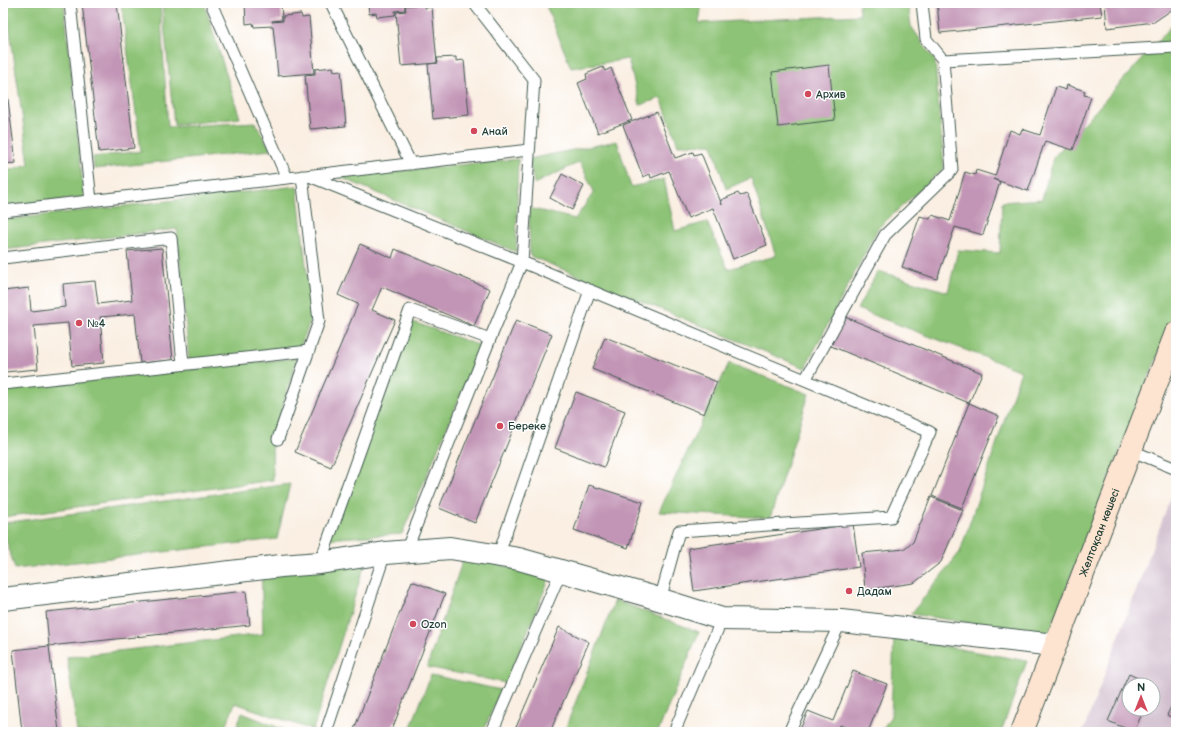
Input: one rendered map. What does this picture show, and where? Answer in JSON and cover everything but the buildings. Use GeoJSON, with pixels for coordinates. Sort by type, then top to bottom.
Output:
{"type":"FeatureCollection","features":[{"type":"Feature","properties":{"kind":"main road","name":"Желтоқсан көшесі"},"geometry":{"type":"LineString","coordinates":[[1022,732],[1176,333]]}},
{"type":"Feature","properties":{"kind":"street"},"geometry":{"type":"LineString","coordinates":[[3,598],[281,566],[320,563],[396,552],[450,548],[519,559],[722,619],[841,621],[1055,645]]}},
{"type":"Feature","properties":{"kind":"lane"},"geometry":{"type":"LineString","coordinates":[[70,3],[91,201]]}},
{"type":"Feature","properties":{"kind":"lane"},"geometry":{"type":"LineString","coordinates":[[211,3],[287,178]]}},
{"type":"Feature","properties":{"kind":"lane"},"geometry":{"type":"LineString","coordinates":[[331,3],[411,164]]}},
{"type":"Feature","properties":{"kind":"lane"},"geometry":{"type":"LineString","coordinates":[[326,732],[396,552],[490,339],[522,262],[534,80],[474,3]]}},
{"type":"Feature","properties":{"kind":"lane"},"geometry":{"type":"LineString","coordinates":[[805,380],[885,235],[952,170],[943,60],[926,39],[922,3]]}},
{"type":"Feature","properties":{"kind":"lane"},"geometry":{"type":"LineString","coordinates":[[943,60],[1176,47]]}},
{"type":"Feature","properties":{"kind":"lane"},"geometry":{"type":"LineString","coordinates":[[3,211],[529,150]]}},
{"type":"Feature","properties":{"kind":"lane"},"geometry":{"type":"LineString","coordinates":[[305,176],[522,262],[930,432],[891,517],[679,531],[660,600]]}},
{"type":"Feature","properties":{"kind":"lane"},"geometry":{"type":"LineString","coordinates":[[278,439],[319,321],[305,176]]}},
{"type":"Feature","properties":{"kind":"lane"},"geometry":{"type":"LineString","coordinates":[[3,258],[171,238],[183,364]]}},
{"type":"Feature","properties":{"kind":"lane"},"geometry":{"type":"LineString","coordinates":[[498,556],[590,290]]}},
{"type":"Feature","properties":{"kind":"lane"},"geometry":{"type":"LineString","coordinates":[[320,563],[410,310],[490,339]]}},
{"type":"Feature","properties":{"kind":"lane"},"geometry":{"type":"LineString","coordinates":[[3,384],[309,351]]}},
{"type":"Feature","properties":{"kind":"lane"},"geometry":{"type":"LineString","coordinates":[[1130,450],[1176,469]]}},
{"type":"Feature","properties":{"kind":"lane"},"geometry":{"type":"LineString","coordinates":[[492,732],[561,571]]}},
{"type":"Feature","properties":{"kind":"lane"},"geometry":{"type":"LineString","coordinates":[[674,732],[722,619]]}},
{"type":"Feature","properties":{"kind":"lane"},"geometry":{"type":"LineString","coordinates":[[789,732],[841,621]]}},
{"type":"Feature","properties":{"kind":"shaded area"},"geometry":{"type":"Polygon","coordinates":[[[1176,484],[1176,732],[1083,732],[1176,484]]]}},
{"type":"Feature","properties":{"kind":"green space"},"geometry":{"type":"Polygon","coordinates":[[[6,3],[64,3],[84,197],[3,207],[3,172],[29,164],[6,3]]]}},
{"type":"Feature","properties":{"kind":"green space"},"geometry":{"type":"Polygon","coordinates":[[[121,3],[160,3],[168,127],[255,122],[271,150],[94,169],[93,157],[141,151],[121,3]]]}},
{"type":"Feature","properties":{"kind":"green space"},"geometry":{"type":"Polygon","coordinates":[[[162,3],[204,3],[240,118],[174,125],[162,3]]]}},
{"type":"Feature","properties":{"kind":"green space"},"geometry":{"type":"Polygon","coordinates":[[[545,3],[702,3],[699,23],[860,15],[859,3],[908,3],[911,26],[935,61],[944,168],[878,228],[805,368],[530,256],[529,208],[575,219],[594,192],[580,162],[534,184],[529,159],[617,141],[631,187],[664,179],[675,231],[707,222],[728,269],[776,256],[751,178],[726,189],[712,144],[678,145],[661,98],[640,105],[628,59],[571,68],[545,3]]]}},
{"type":"Feature","properties":{"kind":"green space"},"geometry":{"type":"Polygon","coordinates":[[[1176,21],[1176,308],[1048,635],[911,614],[960,552],[1021,371],[857,309],[878,271],[948,292],[958,250],[1000,253],[1002,202],[1042,199],[1053,158],[1176,21]]]}},
{"type":"Feature","properties":{"kind":"green space"},"geometry":{"type":"Polygon","coordinates":[[[518,159],[516,252],[340,177],[518,159]]]}},
{"type":"Feature","properties":{"kind":"green space"},"geometry":{"type":"Polygon","coordinates":[[[297,186],[312,317],[300,347],[189,360],[177,229],[3,250],[3,220],[297,186]]]}},
{"type":"Feature","properties":{"kind":"green space"},"geometry":{"type":"Polygon","coordinates":[[[413,322],[481,346],[402,534],[322,539],[413,322]]]}},
{"type":"Feature","properties":{"kind":"green space"},"geometry":{"type":"Polygon","coordinates":[[[297,358],[272,442],[273,480],[3,517],[3,389],[297,358]]]}},
{"type":"Feature","properties":{"kind":"green space"},"geometry":{"type":"Polygon","coordinates":[[[729,363],[809,394],[770,518],[659,512],[729,363]]]}},
{"type":"Feature","properties":{"kind":"green space"},"geometry":{"type":"Polygon","coordinates":[[[290,484],[277,539],[15,569],[3,530],[3,523],[290,484]]]}},
{"type":"Feature","properties":{"kind":"green space"},"geometry":{"type":"Polygon","coordinates":[[[464,556],[550,577],[506,683],[427,667],[464,556]]]}},
{"type":"Feature","properties":{"kind":"green space"},"geometry":{"type":"Polygon","coordinates":[[[367,557],[313,730],[235,703],[224,732],[77,732],[67,657],[263,634],[261,559],[367,557]]]}},
{"type":"Feature","properties":{"kind":"green space"},"geometry":{"type":"Polygon","coordinates":[[[615,600],[699,632],[658,732],[564,732],[615,600]]]}},
{"type":"Feature","properties":{"kind":"green space"},"geometry":{"type":"Polygon","coordinates":[[[894,637],[1027,661],[1001,732],[881,732],[891,716],[894,637]]]}},
{"type":"Feature","properties":{"kind":"green space"},"geometry":{"type":"Polygon","coordinates":[[[431,675],[501,690],[483,732],[409,732],[431,675]]]}},
{"type":"Feature","properties":{"kind":"green space"},"geometry":{"type":"Polygon","coordinates":[[[242,713],[290,732],[234,732],[242,713]]]}},
{"type":"Feature","properties":{"kind":"place","name":"Архив"},"geometry":{"type":"Point","coordinates":[808,94]}},
{"type":"Feature","properties":{"kind":"place","name":"Анай"},"geometry":{"type":"Point","coordinates":[474,131]}},
{"type":"Feature","properties":{"kind":"place","name":"№4"},"geometry":{"type":"Point","coordinates":[79,323]}},
{"type":"Feature","properties":{"kind":"place","name":"Береке"},"geometry":{"type":"Point","coordinates":[500,426]}},
{"type":"Feature","properties":{"kind":"place","name":"Дадам"},"geometry":{"type":"Point","coordinates":[849,591]}},
{"type":"Feature","properties":{"kind":"place","name":"Ozon"},"geometry":{"type":"Point","coordinates":[413,624]}}]}
